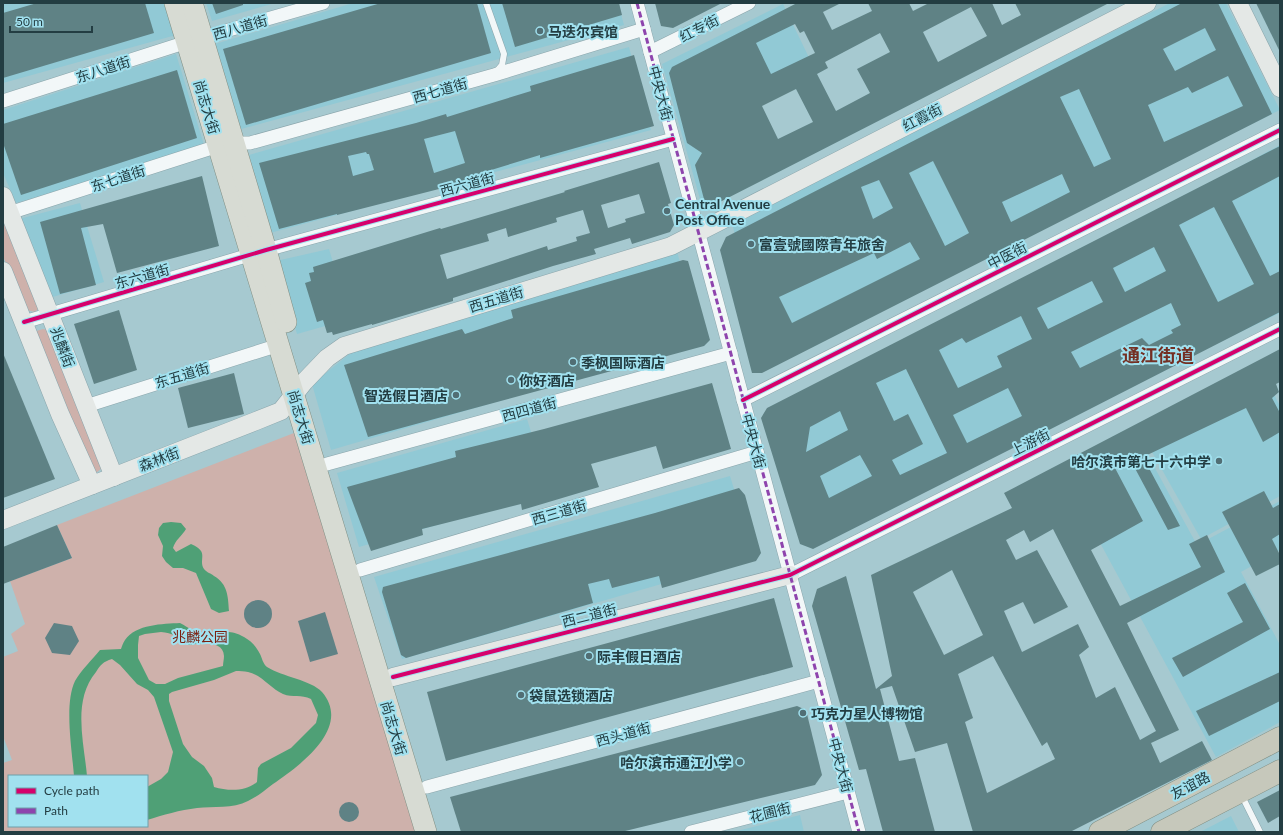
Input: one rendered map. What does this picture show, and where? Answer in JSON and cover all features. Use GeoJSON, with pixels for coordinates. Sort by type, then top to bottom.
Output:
{"type":"FeatureCollection","features":[{"type":"Feature","properties":{"kind":"highway","name":"友谊路"},"geometry":{"type":"LineString","coordinates":[[1100,832],[1280,738]]}},
{"type":"Feature","properties":{"kind":"highway","name":"友谊路"},"geometry":{"type":"LineString","coordinates":[[1162,832],[1280,771]]}},
{"type":"Feature","properties":{"kind":"main road","name":"尚志大街"},"geometry":{"type":"LineString","coordinates":[[175,3],[195,40],[259,253],[292,342],[299,389],[426,832]]}},
{"type":"Feature","properties":{"kind":"main road","name":"尚志大街"},"geometry":{"type":"LineString","coordinates":[[192,3],[195,40]]}},
{"type":"Feature","properties":{"kind":"main road","name":"红霞街"},"geometry":{"type":"LineString","coordinates":[[698,231],[1147,3]]}},
{"type":"Feature","properties":{"kind":"main road"},"geometry":{"type":"LineString","coordinates":[[1238,3],[1280,88]]}},
{"type":"Feature","properties":{"kind":"main road","name":"兆麟街"},"geometry":{"type":"LineString","coordinates":[[5,208],[50,314],[114,476]]}},
{"type":"Feature","properties":{"kind":"main road","name":"西五道街"},"geometry":{"type":"LineString","coordinates":[[299,389],[327,358],[344,346],[671,246],[698,231]]}},
{"type":"Feature","properties":{"kind":"main road","name":"尚志大街"},"geometry":{"type":"LineString","coordinates":[[259,253],[279,345],[299,389],[327,464],[440,832]]}},
{"type":"Feature","properties":{"kind":"main road","name":"兆麟街"},"geometry":{"type":"LineString","coordinates":[[3,271],[60,414],[92,485]]}},
{"type":"Feature","properties":{"kind":"main road","name":"森林街"},"geometry":{"type":"LineString","coordinates":[[3,520],[281,411],[299,389]]}},
{"type":"Feature","properties":{"kind":"main road","name":"西二道街"},"geometry":{"type":"LineString","coordinates":[[393,677],[790,575]]}},
{"type":"Feature","properties":{"kind":"street","name":"西八道街"},"geometry":{"type":"LineString","coordinates":[[195,40],[322,3]]}},
{"type":"Feature","properties":{"kind":"street","name":"中央大街"},"geometry":{"type":"LineString","coordinates":[[637,3],[859,832]]}},
{"type":"Feature","properties":{"kind":"street","name":"红专街"},"geometry":{"type":"LineString","coordinates":[[650,52],[749,3]]}},
{"type":"Feature","properties":{"kind":"street","name":"西七道街"},"geometry":{"type":"LineString","coordinates":[[226,144],[250,143],[494,75],[644,29]]}},
{"type":"Feature","properties":{"kind":"street","name":"东八道街"},"geometry":{"type":"LineString","coordinates":[[3,101],[195,40]]}},
{"type":"Feature","properties":{"kind":"street","name":"中医街"},"geometry":{"type":"LineString","coordinates":[[743,400],[1280,130]]}},
{"type":"Feature","properties":{"kind":"street","name":"西六道街"},"geometry":{"type":"LineString","coordinates":[[259,253],[673,139]]}},
{"type":"Feature","properties":{"kind":"street","name":"东七道街"},"geometry":{"type":"LineString","coordinates":[[5,208],[226,144]]}},
{"type":"Feature","properties":{"kind":"street","name":"东六道街"},"geometry":{"type":"LineString","coordinates":[[24,322],[259,253]]}},
{"type":"Feature","properties":{"kind":"street","name":"上游街"},"geometry":{"type":"LineString","coordinates":[[790,575],[1280,329]]}},
{"type":"Feature","properties":{"kind":"street","name":"东五道街"},"geometry":{"type":"LineString","coordinates":[[86,406],[279,345]]}},
{"type":"Feature","properties":{"kind":"street","name":"西四道街"},"geometry":{"type":"LineString","coordinates":[[327,464],[731,353]]}},
{"type":"Feature","properties":{"kind":"street","name":"西三道街"},"geometry":{"type":"LineString","coordinates":[[360,570],[757,452]]}},
{"type":"Feature","properties":{"kind":"street","name":"西头道街"},"geometry":{"type":"LineString","coordinates":[[427,787],[819,681]]}},
{"type":"Feature","properties":{"kind":"street","name":"花圃街"},"geometry":{"type":"LineString","coordinates":[[691,832],[848,792]]}},
{"type":"Feature","properties":{"kind":"lane"},"geometry":{"type":"LineString","coordinates":[[486,3],[504,54],[502,65],[494,75]]}},
{"type":"Feature","properties":{"kind":"lane"},"geometry":{"type":"LineString","coordinates":[[1240,792],[1260,832]]}},
{"type":"Feature","properties":{"kind":"shaded area"},"geometry":{"type":"Polygon","coordinates":[[[3,3],[166,3],[176,35],[3,83],[3,3]]]}},
{"type":"Feature","properties":{"kind":"shaded area"},"geometry":{"type":"Polygon","coordinates":[[[206,3],[275,3],[212,21],[206,3]]]}},
{"type":"Feature","properties":{"kind":"shaded area"},"geometry":{"type":"Polygon","coordinates":[[[353,3],[618,3],[624,25],[241,129],[215,44],[353,3]]]}},
{"type":"Feature","properties":{"kind":"shaded area"},"geometry":{"type":"Polygon","coordinates":[[[1170,3],[1226,3],[1280,110],[766,359],[732,223],[1170,3]]]}},
{"type":"Feature","properties":{"kind":"shaded area"},"geometry":{"type":"Polygon","coordinates":[[[783,4],[815,70],[727,115],[759,181],[702,206],[662,64],[783,4]]]}},
{"type":"Feature","properties":{"kind":"shaded area"},"geometry":{"type":"Polygon","coordinates":[[[629,47],[651,130],[270,233],[249,155],[629,47]]]}},
{"type":"Feature","properties":{"kind":"shaded area"},"geometry":{"type":"Polygon","coordinates":[[[176,54],[205,148],[16,203],[3,173],[3,110],[176,54]]]}},
{"type":"Feature","properties":{"kind":"shaded area"},"geometry":{"type":"Polygon","coordinates":[[[1280,145],[1280,313],[817,537],[784,414],[1280,145]]]}},
{"type":"Feature","properties":{"kind":"shaded area"},"geometry":{"type":"Polygon","coordinates":[[[80,203],[104,282],[49,298],[19,219],[80,203]]]}},
{"type":"Feature","properties":{"kind":"shaded area"},"geometry":{"type":"Polygon","coordinates":[[[329,249],[350,319],[297,334],[276,261],[329,249]]]}},
{"type":"Feature","properties":{"kind":"shaded area"},"geometry":{"type":"Polygon","coordinates":[[[677,252],[704,341],[331,450],[312,384],[352,352],[677,252]]]}},
{"type":"Feature","properties":{"kind":"shaded area","name":"哈尔滨市第七十六中学"},"geometry":{"type":"Polygon","coordinates":[[[1261,370],[1280,406],[1280,496],[1201,539],[1138,427],[1261,370]]]}},
{"type":"Feature","properties":{"kind":"shaded area"},"geometry":{"type":"Polygon","coordinates":[[[527,419],[550,493],[359,547],[337,473],[527,419]]]}},
{"type":"Feature","properties":{"kind":"shaded area"},"geometry":{"type":"Polygon","coordinates":[[[1133,428],[1197,545],[1280,501],[1280,550],[1241,572],[1280,645],[1280,722],[1216,757],[1059,467],[1133,428]]]}},
{"type":"Feature","properties":{"kind":"shaded area"},"geometry":{"type":"Polygon","coordinates":[[[730,476],[755,557],[402,659],[374,577],[730,476]]]}},
{"type":"Feature","properties":{"kind":"shaded area"},"geometry":{"type":"Polygon","coordinates":[[[163,523],[181,523],[186,529],[173,548],[176,552],[191,544],[200,550],[202,553],[202,565],[204,569],[219,579],[225,587],[228,596],[229,611],[219,613],[211,609],[196,573],[183,568],[173,568],[162,556],[163,546],[158,535],[159,528],[163,523]]]}},
{"type":"Feature","properties":{"kind":"shaded area"},"geometry":{"type":"Polygon","coordinates":[[[180,623],[192,630],[205,634],[229,632],[244,637],[255,646],[267,667],[311,684],[322,692],[330,706],[331,719],[327,732],[308,757],[296,768],[261,793],[242,804],[191,809],[148,820],[148,786],[161,779],[168,772],[173,752],[154,697],[148,690],[137,684],[120,665],[112,659],[101,665],[89,683],[84,696],[81,722],[87,775],[74,775],[69,714],[72,691],[77,677],[100,650],[121,649],[125,640],[136,631],[158,625],[180,623]],[[161,632],[139,636],[138,658],[149,680],[156,684],[165,684],[178,678],[223,666],[224,656],[220,647],[210,644],[188,645],[176,636],[161,632]],[[236,671],[214,680],[169,694],[169,701],[183,744],[192,757],[204,766],[212,778],[214,787],[236,790],[247,788],[257,782],[258,768],[261,764],[291,748],[316,723],[318,715],[311,699],[283,694],[274,689],[258,676],[245,671],[236,671]]]}},
{"type":"Feature","properties":{"kind":"shaded area"},"geometry":{"type":"Polygon","coordinates":[[[800,815],[804,832],[733,832],[800,815]]]}},
{"type":"Feature","properties":{"kind":"shaded area"},"geometry":{"type":"Polygon","coordinates":[[[1231,816],[1239,832],[1200,832],[1231,816]]]}},
{"type":"Feature","properties":{"kind":"green space"},"geometry":{"type":"Polygon","coordinates":[[[3,222],[7,223],[39,308],[35,312],[23,308],[3,256],[3,222]]]}},
{"type":"Feature","properties":{"kind":"green space"},"geometry":{"type":"Polygon","coordinates":[[[43,329],[47,330],[102,468],[96,473],[33,332],[43,329]]]}},
{"type":"Feature","properties":{"kind":"green space","name":"兆麟公园"},"geometry":{"type":"Polygon","coordinates":[[[294,433],[416,832],[3,832],[3,763],[12,760],[3,736],[3,657],[18,651],[11,634],[25,624],[10,581],[72,558],[57,525],[294,433]]]}},
{"type":"Feature","properties":{"kind":"building"},"geometry":{"type":"Polygon","coordinates":[[[37,3],[145,3],[154,33],[3,78],[3,13],[37,3]]]}},
{"type":"Feature","properties":{"kind":"building"},"geometry":{"type":"Polygon","coordinates":[[[212,3],[243,3],[243,5],[216,14],[212,3]]]}},
{"type":"Feature","properties":{"kind":"building"},"geometry":{"type":"Polygon","coordinates":[[[381,3],[477,3],[491,53],[246,125],[223,49],[381,3]]]}},
{"type":"Feature","properties":{"kind":"building","name":"马迭尔宾馆"},"geometry":{"type":"Polygon","coordinates":[[[502,3],[619,3],[622,15],[515,47],[502,3]]]}},
{"type":"Feature","properties":{"kind":"building"},"geometry":{"type":"Polygon","coordinates":[[[655,3],[722,3],[673,28],[661,26],[655,3]]]}},
{"type":"Feature","properties":{"kind":"building"},"geometry":{"type":"Polygon","coordinates":[[[797,3],[841,3],[823,12],[832,30],[872,11],[868,3],[909,3],[913,11],[929,3],[992,3],[1002,25],[1021,15],[1015,3],[1109,3],[710,207],[705,203],[695,165],[702,153],[687,143],[669,73],[672,67],[797,3]],[[971,7],[923,32],[938,62],[987,36],[971,7]],[[795,24],[756,43],[771,74],[815,53],[804,31],[800,33],[795,24]],[[880,33],[825,62],[828,68],[817,74],[836,111],[870,93],[857,69],[890,52],[880,33]],[[796,89],[762,106],[778,139],[813,122],[796,89]]]}},
{"type":"Feature","properties":{"kind":"building"},"geometry":{"type":"Polygon","coordinates":[[[1182,3],[1218,3],[1272,114],[762,373],[752,373],[720,250],[726,237],[1182,3]],[[1205,28],[1163,49],[1175,71],[1216,50],[1205,28]],[[1228,76],[1192,93],[1188,87],[1148,105],[1164,142],[1243,106],[1228,76]],[[1079,89],[1060,97],[1094,167],[1111,159],[1079,89]],[[933,161],[909,173],[945,246],[969,233],[933,161]],[[1062,174],[1002,202],[1011,222],[1070,192],[1062,174]],[[879,180],[861,187],[873,219],[893,208],[879,180]],[[910,242],[877,259],[874,253],[779,297],[792,323],[920,259],[910,242]]]}},
{"type":"Feature","properties":{"kind":"building"},"geometry":{"type":"Polygon","coordinates":[[[1256,3],[1280,3],[1280,52],[1256,3]]]}},
{"type":"Feature","properties":{"kind":"building"},"geometry":{"type":"Polygon","coordinates":[[[634,55],[654,126],[540,158],[540,155],[465,178],[467,182],[279,229],[259,163],[446,114],[447,117],[531,91],[530,86],[634,55]],[[455,131],[424,139],[434,173],[465,163],[455,131]],[[366,152],[348,156],[353,176],[374,170],[369,154],[366,152]]]}},
{"type":"Feature","properties":{"kind":"building"},"geometry":{"type":"Polygon","coordinates":[[[177,70],[197,138],[21,195],[3,143],[3,124],[177,70]]]}},
{"type":"Feature","properties":{"kind":"building"},"geometry":{"type":"Polygon","coordinates":[[[1280,146],[1280,176],[1232,201],[1270,276],[1280,271],[1280,312],[813,549],[800,544],[761,418],[767,408],[1280,146]],[[1214,207],[1179,225],[1218,302],[1254,284],[1214,207]],[[1154,247],[1113,268],[1125,292],[1166,271],[1154,247]],[[1092,281],[1037,308],[1048,329],[1103,302],[1092,281]],[[1171,303],[1071,352],[1080,368],[1142,338],[1149,345],[1173,333],[1171,330],[1181,325],[1171,303]],[[1021,316],[966,343],[962,338],[939,350],[958,388],[1002,367],[997,356],[1032,339],[1021,316]],[[906,369],[876,383],[894,421],[908,414],[923,444],[892,460],[900,475],[947,453],[906,369]],[[1008,388],[953,415],[967,443],[1022,416],[1008,388]],[[840,411],[810,427],[806,452],[848,430],[840,411]],[[860,455],[820,476],[829,498],[872,476],[860,455]]]}},
{"type":"Feature","properties":{"kind":"building"},"geometry":{"type":"Polygon","coordinates":[[[659,162],[671,203],[668,204],[674,225],[670,232],[632,244],[630,238],[594,249],[596,254],[453,298],[453,301],[372,325],[333,335],[332,332],[327,333],[323,320],[317,322],[305,283],[311,281],[309,273],[314,272],[313,267],[565,192],[564,191],[659,162]],[[639,194],[601,205],[608,228],[626,222],[625,219],[645,213],[639,194]],[[583,210],[556,218],[557,222],[508,237],[506,228],[487,234],[489,241],[440,255],[447,279],[547,246],[548,250],[577,241],[576,237],[590,233],[583,210]]]}},
{"type":"Feature","properties":{"kind":"building"},"geometry":{"type":"Polygon","coordinates":[[[202,176],[219,246],[117,273],[103,224],[81,228],[96,285],[60,294],[40,222],[202,176]]]}},
{"type":"Feature","properties":{"kind":"building"},"geometry":{"type":"Polygon","coordinates":[[[683,260],[688,261],[710,340],[704,346],[368,437],[344,365],[462,329],[465,334],[513,318],[511,310],[683,260]]]}},
{"type":"Feature","properties":{"kind":"building"},"geometry":{"type":"Polygon","coordinates":[[[119,310],[137,370],[94,384],[74,324],[119,310]]]}},
{"type":"Feature","properties":{"kind":"building"},"geometry":{"type":"Polygon","coordinates":[[[1280,349],[1280,382],[1276,384],[1279,392],[1272,398],[1280,413],[1280,432],[1263,442],[1246,408],[1143,457],[1180,526],[1168,530],[1130,459],[1115,468],[1143,521],[1091,550],[1120,606],[1201,567],[1189,544],[1207,535],[1225,572],[1127,623],[1179,730],[1151,743],[1160,763],[1202,741],[1212,760],[1070,832],[973,832],[947,743],[915,752],[892,686],[880,689],[899,761],[915,758],[935,832],[883,832],[866,769],[859,770],[812,606],[817,589],[846,576],[876,689],[892,676],[871,575],[1012,508],[1004,493],[1280,349]],[[1053,529],[1030,542],[1024,530],[1006,540],[1016,560],[1037,550],[1068,607],[1034,624],[1023,602],[1004,611],[1022,652],[1078,624],[1089,647],[1079,655],[1096,698],[1115,687],[1140,740],[1156,731],[1053,529]],[[952,570],[913,592],[944,655],[983,635],[952,570]],[[993,656],[958,674],[973,718],[965,722],[987,793],[1055,759],[1047,742],[1042,746],[993,656]]]}},
{"type":"Feature","properties":{"kind":"building"},"geometry":{"type":"Polygon","coordinates":[[[3,353],[55,479],[3,498],[3,353]]]}},
{"type":"Feature","properties":{"kind":"building"},"geometry":{"type":"Polygon","coordinates":[[[234,373],[244,414],[188,428],[178,388],[234,373]]]}},
{"type":"Feature","properties":{"kind":"building"},"geometry":{"type":"Polygon","coordinates":[[[712,383],[731,449],[663,469],[656,446],[591,464],[599,487],[522,510],[521,504],[422,529],[423,535],[371,551],[347,487],[456,457],[455,451],[544,429],[712,383]]]}},
{"type":"Feature","properties":{"kind":"building"},"geometry":{"type":"Polygon","coordinates":[[[739,488],[745,495],[761,553],[756,561],[662,588],[659,576],[612,588],[609,579],[588,584],[593,603],[406,658],[401,655],[382,592],[383,587],[655,513],[739,488]]]}},
{"type":"Feature","properties":{"kind":"building"},"geometry":{"type":"Polygon","coordinates":[[[1264,491],[1273,508],[1280,504],[1280,534],[1272,539],[1280,555],[1280,564],[1256,576],[1222,512],[1264,491]]]}},
{"type":"Feature","properties":{"kind":"building"},"geometry":{"type":"Polygon","coordinates":[[[57,525],[72,558],[3,584],[3,547],[57,525]]]}},
{"type":"Feature","properties":{"kind":"building"},"geometry":{"type":"Polygon","coordinates":[[[1245,583],[1270,629],[1183,677],[1172,658],[1243,622],[1227,593],[1245,583]]]}},
{"type":"Feature","properties":{"kind":"building"},"geometry":{"type":"Polygon","coordinates":[[[774,598],[793,667],[446,761],[427,692],[774,598]]]}},
{"type":"Feature","properties":{"kind":"building"},"geometry":{"type":"Polygon","coordinates":[[[258,600],[268,604],[272,614],[268,624],[258,628],[248,624],[244,614],[248,604],[258,600]]]}},
{"type":"Feature","properties":{"kind":"building"},"geometry":{"type":"Polygon","coordinates":[[[325,612],[338,654],[310,662],[298,621],[325,612]]]}},
{"type":"Feature","properties":{"kind":"building"},"geometry":{"type":"Polygon","coordinates":[[[54,623],[72,626],[79,641],[70,655],[52,653],[45,638],[54,623]]]}},
{"type":"Feature","properties":{"kind":"building"},"geometry":{"type":"Polygon","coordinates":[[[1280,672],[1280,701],[1209,736],[1196,711],[1280,672]]]}},
{"type":"Feature","properties":{"kind":"building"},"geometry":{"type":"Polygon","coordinates":[[[797,706],[806,710],[822,775],[815,785],[621,832],[461,832],[450,797],[797,706]]]}},
{"type":"Feature","properties":{"kind":"building"},"geometry":{"type":"Polygon","coordinates":[[[1280,790],[1280,816],[1268,823],[1257,802],[1280,790]]]}},
{"type":"Feature","properties":{"kind":"building"},"geometry":{"type":"Polygon","coordinates":[[[349,802],[356,805],[359,812],[356,819],[349,822],[342,819],[339,812],[342,805],[349,802]]]}},
{"type":"Feature","properties":{"kind":"marked path"},"geometry":{"type":"LineString","coordinates":[[637,3],[859,832]]}},
{"type":"Feature","properties":{"kind":"cycle path"},"geometry":{"type":"LineString","coordinates":[[743,400],[1280,130]]}},
{"type":"Feature","properties":{"kind":"cycle path"},"geometry":{"type":"LineString","coordinates":[[24,322],[266,250],[673,139]]}},
{"type":"Feature","properties":{"kind":"cycle path"},"geometry":{"type":"LineString","coordinates":[[393,677],[790,575],[1280,329]]}},
{"type":"Feature","properties":{"kind":"place","name":"马迭尔宾馆"},"geometry":{"type":"Point","coordinates":[540,31]}},
{"type":"Feature","properties":{"kind":"place","name":"Central Avenue Post Office"},"geometry":{"type":"Point","coordinates":[667,211]}},
{"type":"Feature","properties":{"kind":"place","name":"富壹號國際青年旅舍"},"geometry":{"type":"Point","coordinates":[751,244]}},
{"type":"Feature","properties":{"kind":"place","name":"季枫国际酒店"},"geometry":{"type":"Point","coordinates":[573,362]}},
{"type":"Feature","properties":{"kind":"place","name":"你好酒店"},"geometry":{"type":"Point","coordinates":[511,380]}},
{"type":"Feature","properties":{"kind":"place","name":"智选假日酒店"},"geometry":{"type":"Point","coordinates":[456,395]}},
{"type":"Feature","properties":{"kind":"place","name":"哈尔滨市第七十六中学"},"geometry":{"type":"Point","coordinates":[1219,461]}},
{"type":"Feature","properties":{"kind":"place","name":"际丰假日酒店"},"geometry":{"type":"Point","coordinates":[589,656]}},
{"type":"Feature","properties":{"kind":"place","name":"袋鼠选锁酒店"},"geometry":{"type":"Point","coordinates":[521,695]}},
{"type":"Feature","properties":{"kind":"place","name":"巧克力星人博物馆"},"geometry":{"type":"Point","coordinates":[803,713]}},
{"type":"Feature","properties":{"kind":"place","name":"哈尔滨市通江小学"},"geometry":{"type":"Point","coordinates":[740,762]}},
{"type":"Feature","properties":{"kind":"district","name":"通江街道"},"geometry":{"type":"Point","coordinates":[1158,355]}}]}
